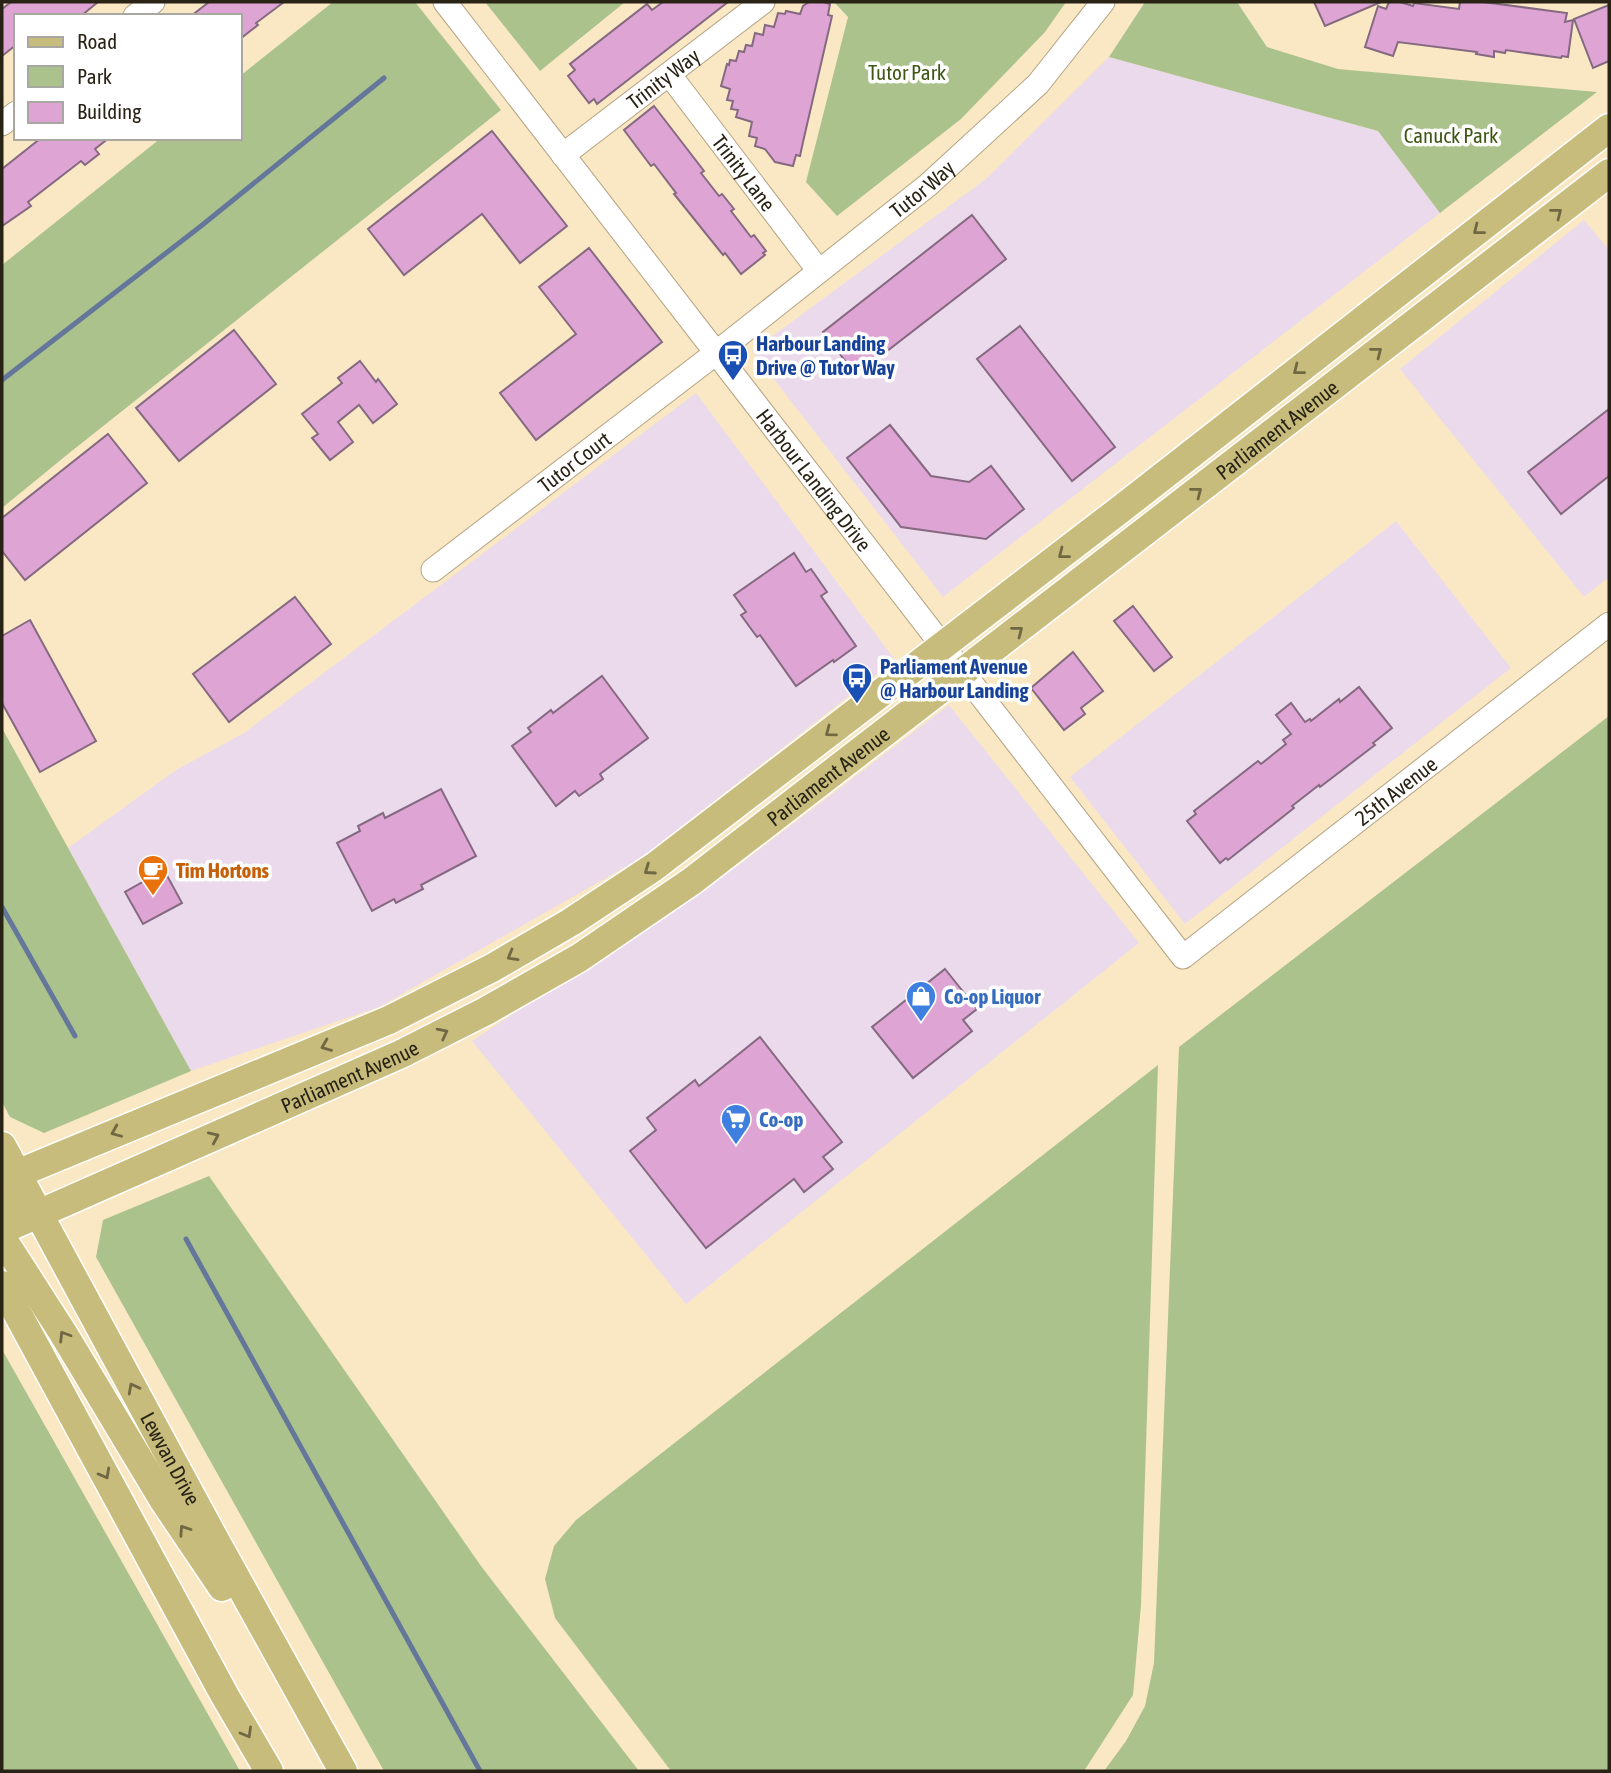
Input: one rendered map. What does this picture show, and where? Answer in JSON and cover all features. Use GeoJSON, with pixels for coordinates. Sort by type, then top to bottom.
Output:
{"type":"FeatureCollection","features":[{"type":"Feature","properties":{"kind":"main road","name":"Parliament Avenue"},"geometry":{"type":"LineString","coordinates":[[7,1180],[389,1020],[492,968],[571,922],[654,867],[943,646],[1609,128]]}},
{"type":"Feature","properties":{"kind":"main road","name":"Parliament Avenue"},"geometry":{"type":"LineString","coordinates":[[2,1230],[401,1054],[486,1012],[579,958],[692,881],[1609,173]]}},
{"type":"Feature","properties":{"kind":"main road","name":"Lewvan Drive"},"geometry":{"type":"LineString","coordinates":[[2,1146],[7,1180],[39,1214],[337,1760]]}},
{"type":"Feature","properties":{"kind":"main road"},"geometry":{"type":"LineString","coordinates":[[2,1203],[15,1210],[39,1214]]}},
{"type":"Feature","properties":{"kind":"main road"},"geometry":{"type":"LineString","coordinates":[[2,1238],[63,1333],[164,1501],[337,1760]]}},
{"type":"Feature","properties":{"kind":"main road"},"geometry":{"type":"LineString","coordinates":[[2,1285],[225,1696],[270,1771]]}},
{"type":"Feature","properties":{"kind":"street"},"geometry":{"type":"LineString","coordinates":[[138,14],[153,2]]}},
{"type":"Feature","properties":{"kind":"street","name":"Harbour Landing Drive"},"geometry":{"type":"LineString","coordinates":[[445,2],[1183,957]]}},
{"type":"Feature","properties":{"kind":"street","name":"Trinity Way"},"geometry":{"type":"LineString","coordinates":[[563,155],[763,2]]}},
{"type":"Feature","properties":{"kind":"street","name":"Tutor Way"},"geometry":{"type":"LineString","coordinates":[[716,352],[928,185],[1038,84],[1103,2]]}},
{"type":"Feature","properties":{"kind":"street","name":"Trinity Lane"},"geometry":{"type":"LineString","coordinates":[[669,74],[819,271]]}},
{"type":"Feature","properties":{"kind":"street","name":"Tutor Court"},"geometry":{"type":"LineString","coordinates":[[433,570],[716,352]]}},
{"type":"Feature","properties":{"kind":"street","name":"25th Avenue"},"geometry":{"type":"LineString","coordinates":[[1183,957],[1609,624]]}},
{"type":"Feature","properties":{"kind":"shaded area"},"geometry":{"type":"Polygon","coordinates":[[[1109,57],[1378,131],[1440,213],[943,597],[752,351],[986,179],[1109,57]]]}},
{"type":"Feature","properties":{"kind":"shaded area"},"geometry":{"type":"Polygon","coordinates":[[[1584,220],[1609,250],[1609,577],[1584,597],[1400,369],[1584,220]]]}},
{"type":"Feature","properties":{"kind":"shaded area"},"geometry":{"type":"Polygon","coordinates":[[[696,393],[895,660],[641,858],[379,1007],[191,1071],[68,848],[176,770],[244,733],[696,393]]]}},
{"type":"Feature","properties":{"kind":"shaded area"},"geometry":{"type":"Polygon","coordinates":[[[1396,521],[1511,668],[1185,924],[1070,777],[1396,521]]]}},
{"type":"Feature","properties":{"kind":"shaded area"},"geometry":{"type":"Polygon","coordinates":[[[949,705],[1139,943],[686,1304],[472,1041],[739,865],[949,705]]]}},
{"type":"Feature","properties":{"kind":"green space"},"geometry":{"type":"Polygon","coordinates":[[[333,2],[415,2],[501,110],[2,508],[2,265],[158,140],[242,140],[242,74],[333,2]]]}},
{"type":"Feature","properties":{"kind":"green space"},"geometry":{"type":"Polygon","coordinates":[[[485,2],[625,2],[540,71],[485,2]]]}},
{"type":"Feature","properties":{"kind":"green space","name":"Tutor Park"},"geometry":{"type":"Polygon","coordinates":[[[834,2],[1066,2],[1045,32],[961,119],[837,216],[806,182],[848,17],[834,2]]]}},
{"type":"Feature","properties":{"kind":"green space","name":"Canuck Park"},"geometry":{"type":"Polygon","coordinates":[[[1145,2],[1237,2],[1267,47],[1338,69],[1597,92],[1440,213],[1378,131],[1109,57],[1145,2]]]}},
{"type":"Feature","properties":{"kind":"green space"},"geometry":{"type":"Polygon","coordinates":[[[1609,716],[1609,1771],[1104,1771],[1126,1741],[1145,1706],[1154,1663],[1179,1047],[1609,716]]]}},
{"type":"Feature","properties":{"kind":"green space"},"geometry":{"type":"Polygon","coordinates":[[[2,728],[191,1071],[44,1133],[10,1117],[2,1102],[2,728]]]}},
{"type":"Feature","properties":{"kind":"green space"},"geometry":{"type":"Polygon","coordinates":[[[1158,1065],[1141,1605],[1133,1695],[1084,1771],[671,1771],[555,1618],[545,1579],[554,1546],[576,1520],[1158,1065]]]}},
{"type":"Feature","properties":{"kind":"green space"},"geometry":{"type":"Polygon","coordinates":[[[209,1176],[481,1566],[639,1771],[384,1771],[96,1257],[103,1220],[209,1176]]]}},
{"type":"Feature","properties":{"kind":"green space"},"geometry":{"type":"Polygon","coordinates":[[[2,1352],[4,1353],[240,1771],[2,1771],[2,1352]]]}},
{"type":"Feature","properties":{"kind":"building"},"geometry":{"type":"Polygon","coordinates":[[[11,2],[98,2],[83,14],[14,14],[14,47],[2,56],[2,9],[11,2]]]}},
{"type":"Feature","properties":{"kind":"building"},"geometry":{"type":"Polygon","coordinates":[[[209,2],[284,2],[242,37],[242,14],[194,14],[209,2]]]}},
{"type":"Feature","properties":{"kind":"building"},"geometry":{"type":"Polygon","coordinates":[[[663,2],[728,2],[597,104],[594,99],[589,103],[568,76],[575,70],[570,64],[647,4],[652,10],[663,2]]]}},
{"type":"Feature","properties":{"kind":"building"},"geometry":{"type":"Polygon","coordinates":[[[809,2],[830,4],[828,15],[832,16],[800,156],[796,155],[793,166],[775,162],[765,149],[755,146],[757,138],[749,136],[752,122],[736,117],[738,110],[731,109],[733,101],[727,100],[730,89],[721,86],[727,64],[729,65],[730,60],[736,61],[739,51],[744,52],[746,45],[752,46],[755,33],[763,35],[765,25],[774,27],[778,13],[785,14],[786,11],[800,14],[803,6],[809,2]]]}},
{"type":"Feature","properties":{"kind":"building"},"geometry":{"type":"Polygon","coordinates":[[[1314,2],[1381,2],[1325,26],[1314,2]]]}},
{"type":"Feature","properties":{"kind":"building"},"geometry":{"type":"Polygon","coordinates":[[[1389,2],[1459,9],[1460,2],[1483,2],[1567,13],[1565,22],[1573,20],[1568,57],[1506,50],[1505,53],[1494,51],[1494,57],[1476,54],[1477,52],[1398,42],[1393,56],[1365,47],[1378,6],[1386,9],[1389,2]]]}},
{"type":"Feature","properties":{"kind":"building"},"geometry":{"type":"Polygon","coordinates":[[[1609,5],[1609,61],[1593,68],[1574,19],[1609,5]]]}},
{"type":"Feature","properties":{"kind":"building"},"geometry":{"type":"Polygon","coordinates":[[[654,106],[704,171],[701,173],[719,196],[722,194],[751,237],[754,235],[766,251],[763,253],[765,255],[741,274],[624,130],[654,106]]]}},
{"type":"Feature","properties":{"kind":"building"},"geometry":{"type":"Polygon","coordinates":[[[492,131],[567,226],[520,263],[482,214],[404,275],[368,229],[492,131]]]}},
{"type":"Feature","properties":{"kind":"building"},"geometry":{"type":"Polygon","coordinates":[[[38,140],[106,140],[95,149],[99,154],[85,165],[81,161],[28,202],[31,206],[2,226],[2,169],[38,140]]]}},
{"type":"Feature","properties":{"kind":"building"},"geometry":{"type":"Polygon","coordinates":[[[972,215],[1006,259],[856,375],[823,332],[972,215]]]}},
{"type":"Feature","properties":{"kind":"building"},"geometry":{"type":"Polygon","coordinates":[[[589,248],[662,342],[536,440],[500,393],[576,334],[539,287],[589,248]]]}},
{"type":"Feature","properties":{"kind":"building"},"geometry":{"type":"Polygon","coordinates":[[[1020,326],[1115,447],[1072,481],[977,359],[1020,326]]]}},
{"type":"Feature","properties":{"kind":"building"},"geometry":{"type":"Polygon","coordinates":[[[234,330],[276,384],[179,461],[136,408],[234,330]]]}},
{"type":"Feature","properties":{"kind":"building"},"geometry":{"type":"Polygon","coordinates":[[[360,361],[397,404],[373,423],[359,405],[338,422],[353,442],[330,460],[312,438],[318,434],[302,414],[342,383],[338,378],[360,361]]]}},
{"type":"Feature","properties":{"kind":"building"},"geometry":{"type":"Polygon","coordinates":[[[1609,409],[1609,476],[1561,514],[1528,472],[1609,409]]]}},
{"type":"Feature","properties":{"kind":"building"},"geometry":{"type":"Polygon","coordinates":[[[890,425],[931,476],[969,482],[991,466],[1024,509],[986,539],[901,527],[847,458],[890,425]]]}},
{"type":"Feature","properties":{"kind":"building"},"geometry":{"type":"Polygon","coordinates":[[[108,434],[147,483],[25,580],[2,551],[2,518],[108,434]]]}},
{"type":"Feature","properties":{"kind":"building"},"geometry":{"type":"Polygon","coordinates":[[[794,553],[806,572],[811,569],[827,592],[821,596],[856,646],[796,686],[760,635],[757,637],[741,615],[746,612],[734,595],[794,553]]]}},
{"type":"Feature","properties":{"kind":"building"},"geometry":{"type":"Polygon","coordinates":[[[295,597],[331,644],[229,722],[193,674],[295,597]]]}},
{"type":"Feature","properties":{"kind":"building"},"geometry":{"type":"Polygon","coordinates":[[[1133,606],[1172,657],[1154,671],[1114,621],[1133,606]]]}},
{"type":"Feature","properties":{"kind":"building"},"geometry":{"type":"Polygon","coordinates":[[[30,620],[96,741],[40,772],[2,703],[2,636],[30,620]]]}},
{"type":"Feature","properties":{"kind":"building"},"geometry":{"type":"Polygon","coordinates":[[[1073,652],[1103,691],[1081,708],[1085,714],[1064,730],[1031,688],[1073,652]]]}},
{"type":"Feature","properties":{"kind":"building"},"geometry":{"type":"Polygon","coordinates":[[[602,676],[648,738],[600,774],[603,779],[579,796],[575,791],[556,806],[512,746],[531,732],[528,728],[551,710],[553,713],[602,676]]]}},
{"type":"Feature","properties":{"kind":"building"},"geometry":{"type":"Polygon","coordinates":[[[1359,687],[1392,728],[1373,743],[1375,745],[1292,806],[1294,808],[1228,860],[1226,858],[1220,863],[1187,821],[1196,814],[1194,811],[1258,761],[1261,764],[1286,744],[1283,740],[1291,734],[1276,715],[1291,703],[1305,722],[1310,719],[1311,721],[1359,687]]]}},
{"type":"Feature","properties":{"kind":"building"},"geometry":{"type":"Polygon","coordinates":[[[441,789],[476,856],[421,885],[423,889],[396,903],[394,899],[372,911],[337,843],[360,831],[358,826],[383,813],[385,818],[441,789]]]}},
{"type":"Feature","properties":{"kind":"building","name":"Tim Hortons"},"geometry":{"type":"Polygon","coordinates":[[[164,870],[182,903],[143,924],[125,892],[164,870]]]}},
{"type":"Feature","properties":{"kind":"building","name":"Co-op Liquor"},"geometry":{"type":"Polygon","coordinates":[[[945,969],[977,1009],[963,1020],[972,1031],[913,1078],[872,1027],[945,969]]]}},
{"type":"Feature","properties":{"kind":"building","name":"Co-op"},"geometry":{"type":"Polygon","coordinates":[[[760,1037],[842,1142],[823,1157],[833,1169],[804,1192],[794,1179],[706,1248],[630,1151],[656,1130],[647,1118],[695,1080],[699,1086],[760,1037]]]}},
{"type":"Feature","properties":{"kind":"waterway"},"geometry":{"type":"LineString","coordinates":[[2,380],[201,226],[384,78]]}},
{"type":"Feature","properties":{"kind":"waterway"},"geometry":{"type":"LineString","coordinates":[[2,907],[75,1036]]}},
{"type":"Feature","properties":{"kind":"waterway"},"geometry":{"type":"LineString","coordinates":[[186,1239],[480,1771]]}},
{"type":"Feature","properties":{"kind":"place","name":"Harbour Landing Drive @ Tutor Way"},"geometry":{"type":"Point","coordinates":[733,382]}},
{"type":"Feature","properties":{"kind":"place","name":"Parliament Avenue @ Harbour Landing"},"geometry":{"type":"Point","coordinates":[857,705]}},
{"type":"Feature","properties":{"kind":"place","name":"Tim Hortons"},"geometry":{"type":"Point","coordinates":[153,897]}},
{"type":"Feature","properties":{"kind":"place","name":"Co-op Liquor"},"geometry":{"type":"Point","coordinates":[921,1023]}},
{"type":"Feature","properties":{"kind":"place","name":"Co-op"},"geometry":{"type":"Point","coordinates":[736,1146]}}]}
